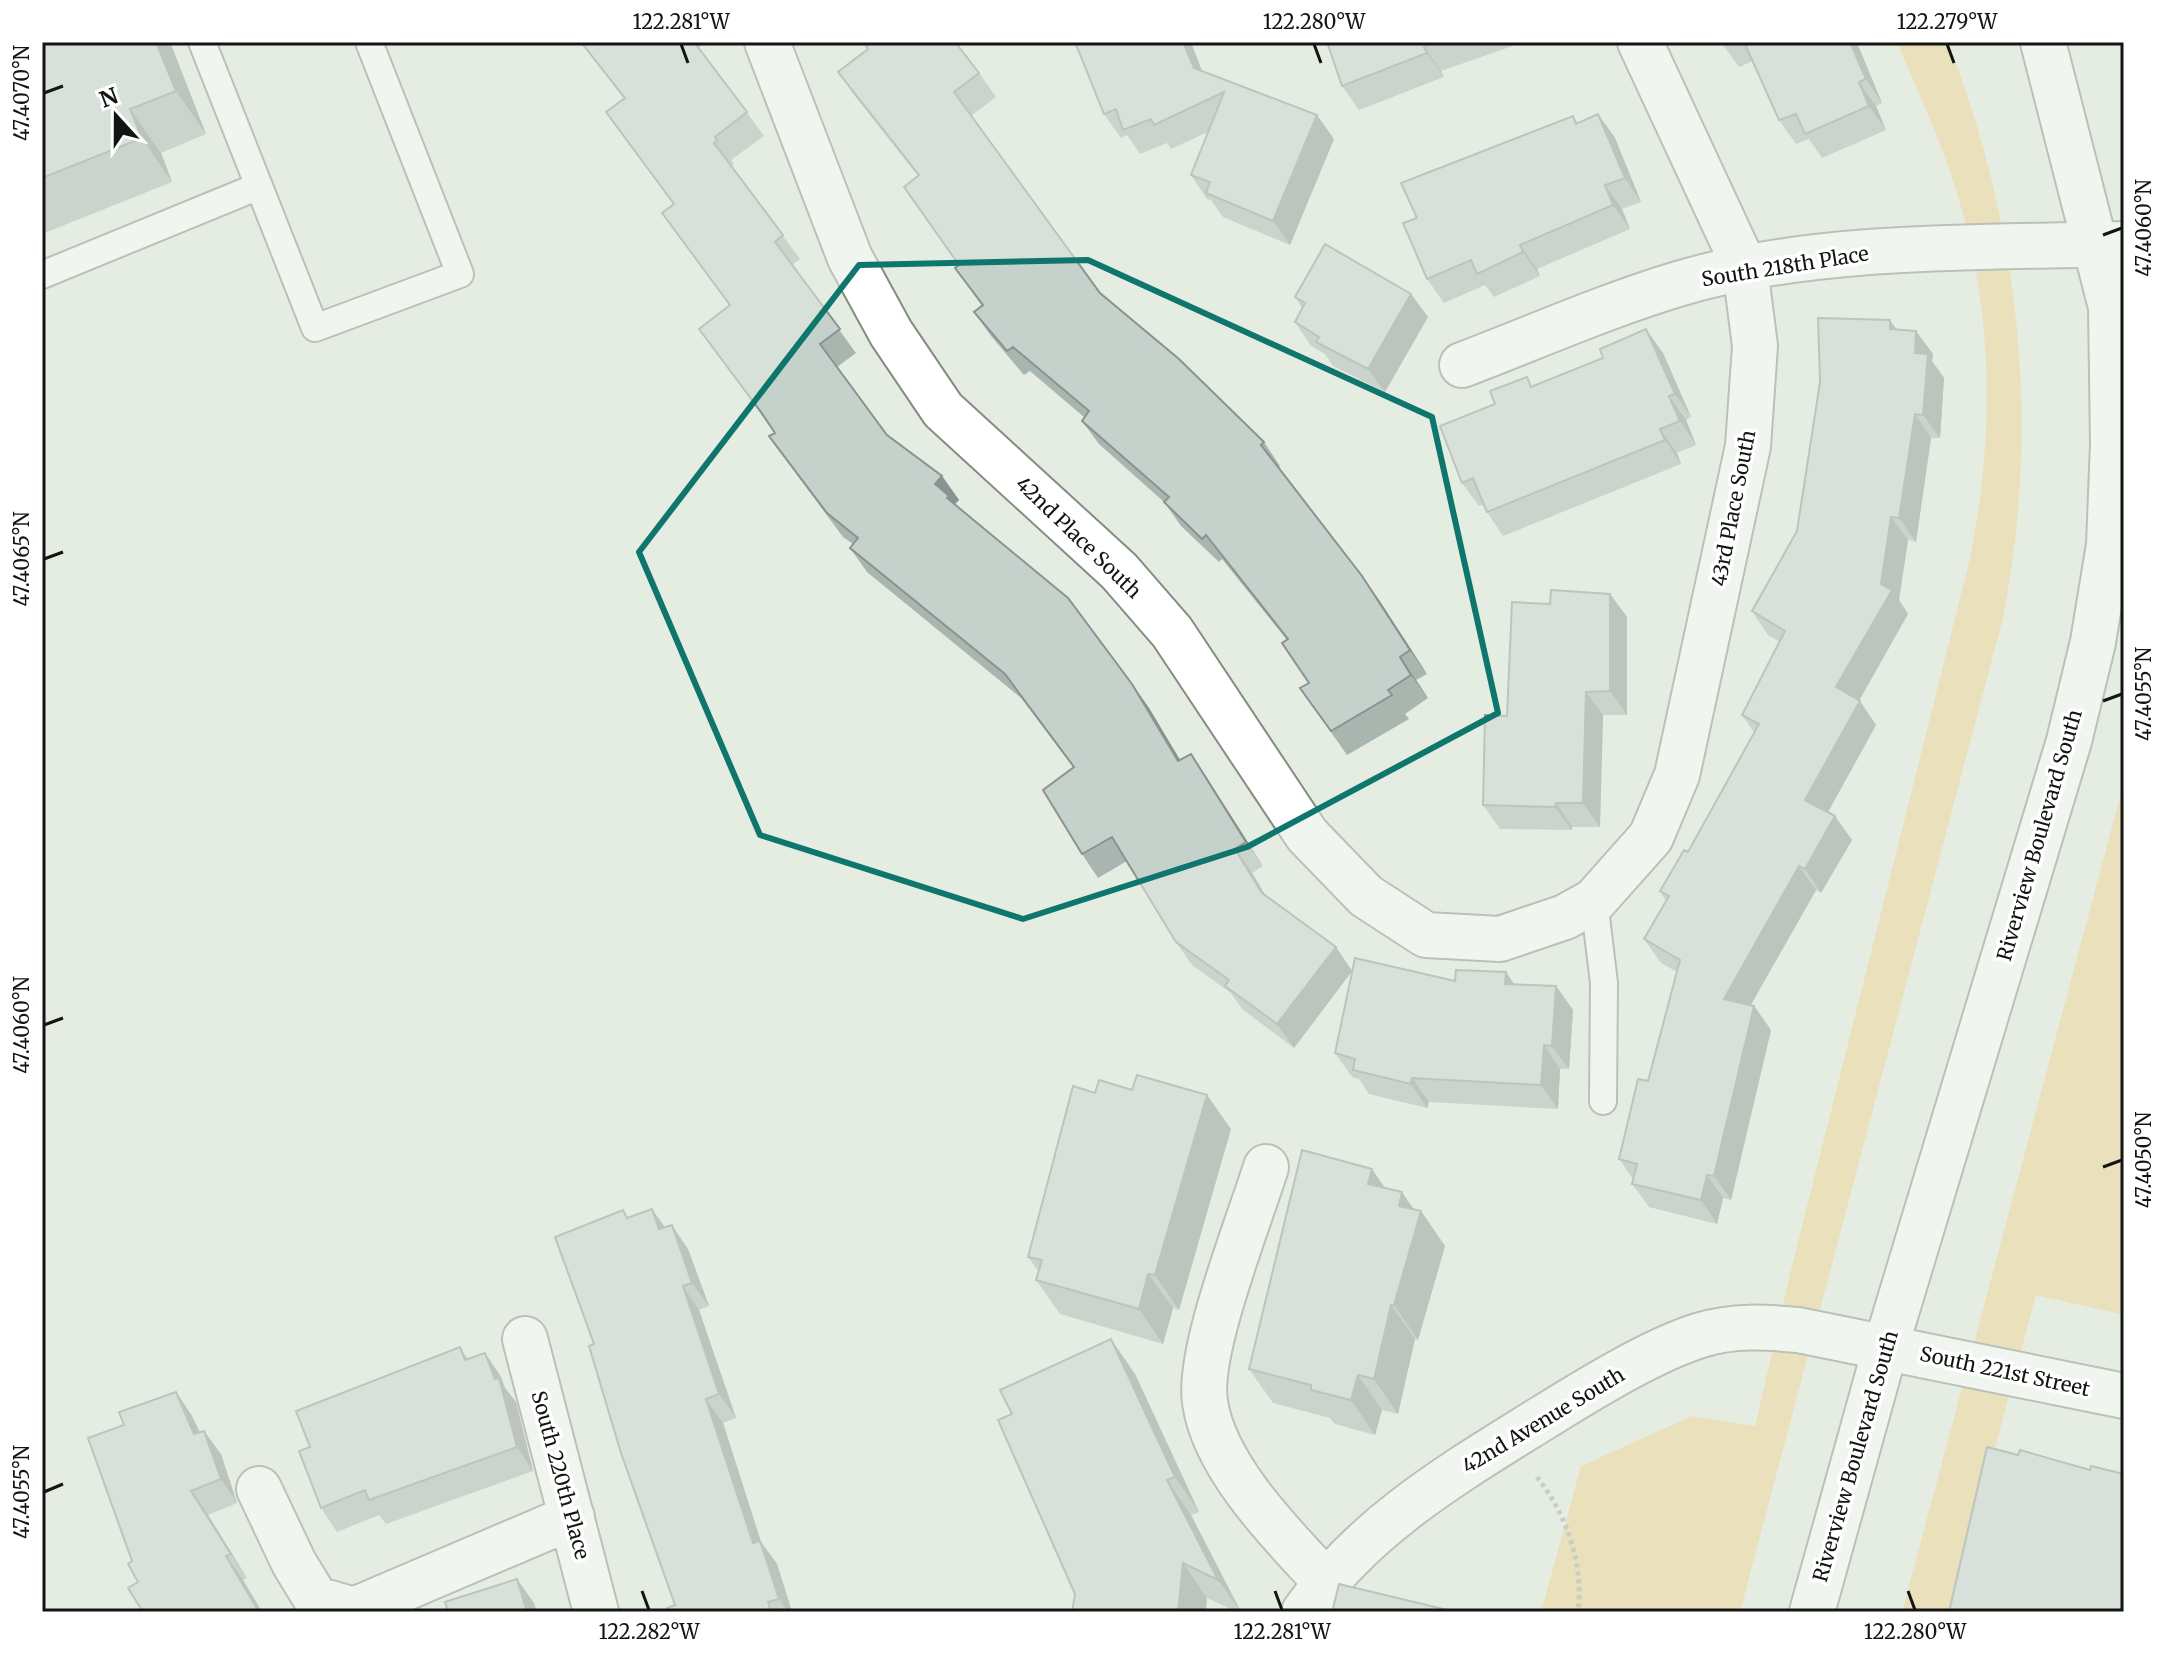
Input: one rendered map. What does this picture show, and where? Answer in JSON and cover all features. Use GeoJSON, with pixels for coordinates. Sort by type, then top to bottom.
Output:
{"type":"FeatureCollection","features":[{"type":"Feature","properties":{"kind":"street","name":"42nd Place South"},"geometry":{"type":"LineString","coordinates":[[767,42],[850,258],[891,333],[943,410],[1119,571],[1172,632],[1307,835],[1366,896],[1426,935],[1500,939],[1535,929]]}},
{"type":"Feature","properties":{"kind":"street","name":"43rd Place South"},"geometry":{"type":"LineString","coordinates":[[1535,929],[1594,901],[1651,837],[1677,775],[1748,446],[1755,346],[1745,268],[1640,42]]}},
{"type":"Feature","properties":{"kind":"street","name":"Riverview Boulevard South"},"geometry":{"type":"LineString","coordinates":[[1812,1612],[1818,1580],[1886,1346],[2069,741],[2093,642],[2109,545],[2113,444],[2111,244],[2043,42]]}},
{"type":"Feature","properties":{"kind":"street","name":"South 218th Place"},"geometry":{"type":"LineString","coordinates":[[1462,365],[1677,284],[1745,268],[1889,251],[2111,244]]}},
{"type":"Feature","properties":{"kind":"street","name":"42nd Avenue South"},"geometry":{"type":"LineString","coordinates":[[1266,1167],[1204,1365],[1205,1403],[1226,1459],[1315,1597],[1357,1547],[1443,1479],[1598,1384],[1700,1335],[1749,1326],[1886,1346]]}},
{"type":"Feature","properties":{"kind":"street","name":"South 220th Place"},"geometry":{"type":"LineString","coordinates":[[525,1339],[596,1612]]}},
{"type":"Feature","properties":{"kind":"street","name":"South 221st Street"},"geometry":{"type":"LineString","coordinates":[[1886,1346],[2124,1396]]}},
{"type":"Feature","properties":{"kind":"street"},"geometry":{"type":"LineString","coordinates":[[259,1489],[294,1563],[316,1599],[354,1610],[572,1517]]}},
{"type":"Feature","properties":{"kind":"lane"},"geometry":{"type":"LineString","coordinates":[[202,42],[315,328],[460,274],[369,42]]}},
{"type":"Feature","properties":{"kind":"lane"},"geometry":{"type":"LineString","coordinates":[[42,275],[259,186]]}},
{"type":"Feature","properties":{"kind":"lane"},"geometry":{"type":"LineString","coordinates":[[1594,901],[1604,983],[1603,1101]]}},
{"type":"Feature","properties":{"kind":"path"},"geometry":{"type":"LineString","coordinates":[[1531,1470],[1561,1511],[1569,1530],[1579,1585],[1578,1612]]}},
{"type":"Feature","properties":{"kind":"highlighted area"},"geometry":{"type":"Polygon","coordinates":[[[1088,260],[1432,417],[1498,713],[1247,847],[1023,919],[760,835],[639,552],[859,265],[1088,260]]]}},
{"type":"Feature","properties":{"kind":"shaded area"},"geometry":{"type":"Polygon","coordinates":[[[1897,42],[1948,42],[1973,112],[2007,254],[2017,326],[2021,471],[2003,618],[1740,1612],[1541,1612],[1581,1466],[1692,1416],[1755,1426],[1792,1266],[1969,563],[1984,465],[1986,366],[1982,317],[1965,220],[1950,172],[1897,42]]]}},
{"type":"Feature","properties":{"kind":"shaded area"},"geometry":{"type":"Polygon","coordinates":[[[2124,782],[2124,1315],[2036,1295],[1951,1612],[1902,1612],[2124,782]]]}},
{"type":"Feature","properties":{"kind":"building"},"geometry":{"type":"Polygon","coordinates":[[[42,42],[156,42],[176,91],[130,109],[142,138],[42,178],[42,42]]]}},
{"type":"Feature","properties":{"kind":"building"},"geometry":{"type":"Polygon","coordinates":[[[581,42],[694,42],[747,112],[715,137],[717,140],[714,143],[783,235],[775,242],[840,329],[820,344],[887,435],[942,476],[935,484],[949,496],[947,498],[1068,598],[1132,684],[1178,761],[1191,754],[1246,842],[1235,849],[1262,893],[1336,947],[1277,1024],[1225,986],[1229,980],[1176,942],[1112,837],[1082,854],[1043,790],[1074,767],[1005,674],[850,548],[858,538],[827,513],[769,436],[775,433],[699,329],[730,305],[662,213],[674,204],[606,112],[625,98],[581,42]]]}},
{"type":"Feature","properties":{"kind":"building"},"geometry":{"type":"Polygon","coordinates":[[[864,42],[955,42],[979,73],[954,92],[1100,293],[1179,359],[1264,442],[1261,445],[1362,576],[1410,650],[1400,657],[1411,675],[1388,690],[1392,695],[1331,731],[1300,688],[1309,683],[1282,643],[1288,639],[1206,535],[1202,539],[1164,502],[1169,497],[1082,421],[1089,411],[1013,347],[1007,351],[974,312],[983,305],[955,268],[959,265],[904,187],[919,175],[838,72],[868,49],[864,42]]]}},
{"type":"Feature","properties":{"kind":"building"},"geometry":{"type":"Polygon","coordinates":[[[1075,42],[1183,42],[1194,68],[1317,115],[1273,221],[1206,193],[1210,182],[1191,175],[1224,92],[1154,125],[1151,119],[1123,130],[1116,109],[1104,114],[1075,42]]]}},
{"type":"Feature","properties":{"kind":"building"},"geometry":{"type":"Polygon","coordinates":[[[1327,42],[1439,42],[1424,47],[1427,53],[1342,86],[1327,42]]]}},
{"type":"Feature","properties":{"kind":"building"},"geometry":{"type":"Polygon","coordinates":[[[1744,42],[1850,42],[1866,79],[1859,82],[1869,106],[1805,134],[1796,114],[1779,120],[1744,42]]]}},
{"type":"Feature","properties":{"kind":"building"},"geometry":{"type":"Polygon","coordinates":[[[1598,114],[1625,178],[1605,185],[1613,205],[1520,245],[1523,252],[1477,274],[1471,260],[1427,279],[1403,223],[1417,218],[1401,183],[1573,116],[1576,124],[1598,114]]]}},
{"type":"Feature","properties":{"kind":"building"},"geometry":{"type":"Polygon","coordinates":[[[1325,244],[1411,294],[1368,369],[1316,342],[1319,337],[1295,322],[1305,303],[1295,297],[1325,244]]]}},
{"type":"Feature","properties":{"kind":"building"},"geometry":{"type":"Polygon","coordinates":[[[1818,318],[1890,320],[1890,329],[1916,331],[1915,353],[1928,354],[1923,415],[1915,414],[1899,518],[1891,517],[1881,584],[1892,590],[1836,687],[1860,701],[1805,800],[1835,816],[1805,869],[1799,866],[1724,999],[1754,1006],[1714,1176],[1707,1175],[1701,1200],[1632,1184],[1637,1164],[1619,1159],[1638,1079],[1648,1081],[1680,960],[1644,939],[1669,896],[1660,891],[1684,850],[1688,852],[1759,724],[1742,715],[1785,631],[1752,611],[1797,531],[1820,382],[1818,318]]]}},
{"type":"Feature","properties":{"kind":"building"},"geometry":{"type":"Polygon","coordinates":[[[1646,329],[1675,394],[1669,396],[1680,421],[1660,429],[1665,440],[1487,512],[1473,478],[1462,483],[1440,426],[1495,404],[1490,391],[1527,377],[1531,387],[1603,358],[1600,349],[1646,329]]]}},
{"type":"Feature","properties":{"kind":"building"},"geometry":{"type":"Polygon","coordinates":[[[1551,590],[1610,594],[1610,691],[1586,692],[1583,803],[1556,803],[1555,807],[1483,805],[1485,715],[1507,716],[1512,602],[1550,604],[1551,590]]]}},
{"type":"Feature","properties":{"kind":"building"},"geometry":{"type":"Polygon","coordinates":[[[1355,958],[1455,981],[1456,970],[1506,972],[1505,984],[1556,986],[1552,1046],[1544,1045],[1541,1085],[1412,1078],[1411,1084],[1353,1070],[1355,1059],[1335,1053],[1355,958]]]}},
{"type":"Feature","properties":{"kind":"building"},"geometry":{"type":"Polygon","coordinates":[[[1137,1075],[1207,1095],[1155,1275],[1148,1274],[1139,1309],[1036,1280],[1042,1260],[1028,1257],[1073,1086],[1095,1093],[1099,1080],[1132,1090],[1137,1075]]]}},
{"type":"Feature","properties":{"kind":"building"},"geometry":{"type":"Polygon","coordinates":[[[1302,1150],[1372,1169],[1368,1184],[1402,1192],[1399,1206],[1421,1211],[1394,1305],[1391,1305],[1374,1379],[1358,1375],[1351,1400],[1311,1390],[1311,1385],[1249,1369],[1302,1150]]]}},
{"type":"Feature","properties":{"kind":"building"},"geometry":{"type":"Polygon","coordinates":[[[652,1209],[659,1229],[672,1225],[692,1283],[683,1286],[719,1394],[706,1399],[753,1543],[760,1541],[779,1599],[768,1602],[771,1612],[668,1612],[667,1608],[675,1605],[621,1453],[589,1346],[594,1344],[555,1237],[623,1210],[627,1218],[652,1209]]]}},
{"type":"Feature","properties":{"kind":"building"},"geometry":{"type":"Polygon","coordinates":[[[1111,1339],[1175,1477],[1167,1480],[1218,1580],[1183,1563],[1178,1612],[1072,1612],[1075,1594],[998,1420],[1012,1414],[1000,1390],[1111,1339]]]}},
{"type":"Feature","properties":{"kind":"building"},"geometry":{"type":"Polygon","coordinates":[[[460,1347],[465,1360],[485,1353],[495,1379],[499,1378],[517,1447],[369,1500],[365,1490],[321,1508],[299,1451],[310,1447],[296,1411],[460,1347]]]}},
{"type":"Feature","properties":{"kind":"building"},"geometry":{"type":"Polygon","coordinates":[[[176,1392],[194,1434],[204,1431],[221,1479],[191,1491],[231,1554],[226,1556],[259,1612],[143,1612],[128,1588],[138,1582],[128,1564],[132,1561],[88,1438],[124,1425],[119,1412],[176,1392]]]}},
{"type":"Feature","properties":{"kind":"building"},"geometry":{"type":"Polygon","coordinates":[[[1987,1447],[2018,1455],[2020,1450],[2090,1470],[2091,1466],[2124,1474],[2124,1612],[1949,1612],[1987,1447]]]}},
{"type":"Feature","properties":{"kind":"building"},"geometry":{"type":"Polygon","coordinates":[[[517,1579],[527,1612],[448,1612],[445,1602],[517,1579]]]}},
{"type":"Feature","properties":{"kind":"building"},"geometry":{"type":"Polygon","coordinates":[[[1339,1584],[1456,1612],[1332,1612],[1339,1584]]]}}]}
